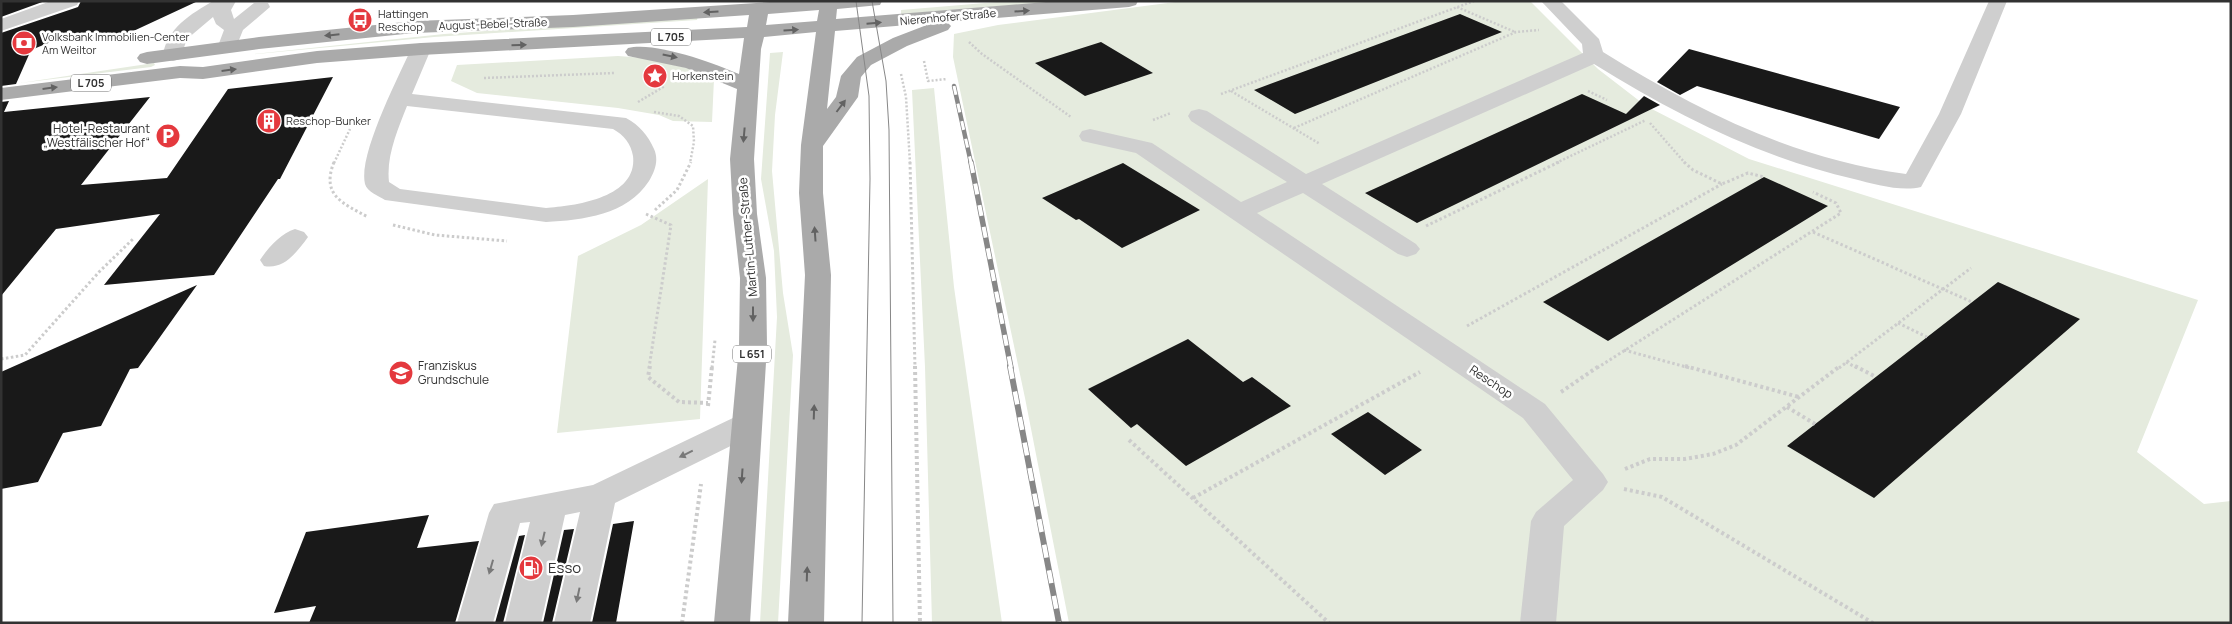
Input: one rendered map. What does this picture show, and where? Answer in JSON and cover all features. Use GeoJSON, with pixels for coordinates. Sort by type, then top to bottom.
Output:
{"type":"FeatureCollection","features":[{"type":"Feature","properties":{"kind":"main road"},"geometry":{"type":"LineString","coordinates":[[573,21],[658,1]]}},
{"type":"Feature","properties":{"kind":"main road"},"geometry":{"type":"LineString","coordinates":[[806,623],[818,275],[812,193],[812,145],[828,3],[873,1]]}},
{"type":"Feature","properties":{"kind":"main road","name":"Nierenhofer Straße"},"geometry":{"type":"LineString","coordinates":[[826,27],[1129,1]]}},
{"type":"Feature","properties":{"kind":"main road","name":"L 705"},"geometry":{"type":"LineString","coordinates":[[760,5],[828,3]]}},
{"type":"Feature","properties":{"kind":"main road","name":"August-Bebel-Straße"},"geometry":{"type":"LineString","coordinates":[[1,94],[177,64],[227,19],[414,27],[573,21],[760,5]]}},
{"type":"Feature","properties":{"kind":"main road","name":"Martin-Luther-Straße"},"geometry":{"type":"LineString","coordinates":[[732,623],[753,346],[753,278],[745,214],[742,159],[751,49],[760,5]]}},
{"type":"Feature","properties":{"kind":"main road"},"geometry":{"type":"LineString","coordinates":[[812,145],[848,97],[851,76],[864,61],[925,32],[974,14]]}},
{"type":"Feature","properties":{"kind":"main road","name":"L 705"},"geometry":{"type":"LineString","coordinates":[[756,32],[826,27]]}},
{"type":"Feature","properties":{"kind":"main road","name":"August-Bebel-Straße"},"geometry":{"type":"LineString","coordinates":[[1,78],[177,64],[203,73],[317,57],[421,49],[756,32]]}},
{"type":"Feature","properties":{"kind":"main road","name":"August-Bebel-Straße"},"geometry":{"type":"LineString","coordinates":[[587,42],[684,60],[719,71],[748,86]]}},
{"type":"Feature","properties":{"kind":"street"},"geometry":{"type":"LineString","coordinates":[[1,25],[70,1]]}},
{"type":"Feature","properties":{"kind":"street"},"geometry":{"type":"LineString","coordinates":[[1550,1],[1592,43],[1593,55]]}},
{"type":"Feature","properties":{"kind":"street"},"geometry":{"type":"LineString","coordinates":[[1593,55],[1659,96],[1769,148],[1822,166],[1867,176],[1912,182],[1950,114],[1998,1]]}},
{"type":"Feature","properties":{"kind":"street"},"geometry":{"type":"LineString","coordinates":[[177,64],[172,47],[185,29],[227,19],[261,7]]}},
{"type":"Feature","properties":{"kind":"street"},"geometry":{"type":"LineString","coordinates":[[399,99],[618,123],[636,134],[645,156],[645,167],[636,184],[614,200],[592,209],[567,214],[546,215],[394,195],[377,185],[374,178],[399,99],[421,49]]}},
{"type":"Feature","properties":{"kind":"street"},"geometry":{"type":"LineString","coordinates":[[1240,212],[1577,66],[1593,55]]}},
{"type":"Feature","properties":{"kind":"street"},"geometry":{"type":"LineString","coordinates":[[1199,116],[1401,245]]}},
{"type":"Feature","properties":{"kind":"street","name":"Reschop"},"geometry":{"type":"LineString","coordinates":[[1098,137],[1144,148],[1534,411],[1592,482]]}},
{"type":"Feature","properties":{"kind":"street"},"geometry":{"type":"LineString","coordinates":[[273,260],[295,236]]}},
{"type":"Feature","properties":{"kind":"street"},"geometry":{"type":"LineString","coordinates":[[475,623],[506,513],[600,496],[746,425]]}},
{"type":"Feature","properties":{"kind":"street"},"geometry":{"type":"LineString","coordinates":[[1538,623],[1548,521],[1592,482]]}},
{"type":"Feature","properties":{"kind":"street"},"geometry":{"type":"LineString","coordinates":[[572,623],[600,496]]}},
{"type":"Feature","properties":{"kind":"street"},"geometry":{"type":"LineString","coordinates":[[523,623],[550,506]]}},
{"type":"Feature","properties":{"kind":"path"},"geometry":{"type":"LineString","coordinates":[[1213,97],[1474,1]]}},
{"type":"Feature","properties":{"kind":"path"},"geometry":{"type":"LineString","coordinates":[[1457,7],[1516,32]]}},
{"type":"Feature","properties":{"kind":"path"},"geometry":{"type":"LineString","coordinates":[[1294,128],[1516,32],[1577,28]]}},
{"type":"Feature","properties":{"kind":"path"},"geometry":{"type":"LineString","coordinates":[[967,36],[969,42],[982,54],[1098,137],[1177,111]]}},
{"type":"Feature","properties":{"kind":"path"},"geometry":{"type":"LineString","coordinates":[[470,47],[458,80],[622,72]]}},
{"type":"Feature","properties":{"kind":"path"},"geometry":{"type":"LineString","coordinates":[[923,56],[928,81],[947,80]]}},
{"type":"Feature","properties":{"kind":"path"},"geometry":{"type":"LineString","coordinates":[[899,64],[906,97],[912,198],[920,623]]}},
{"type":"Feature","properties":{"kind":"path"},"geometry":{"type":"LineString","coordinates":[[1554,76],[1611,101]]}},
{"type":"Feature","properties":{"kind":"path"},"geometry":{"type":"LineString","coordinates":[[636,103],[668,84]]}},
{"type":"Feature","properties":{"kind":"path"},"geometry":{"type":"LineString","coordinates":[[1231,90],[1350,163]]}},
{"type":"Feature","properties":{"kind":"path"},"geometry":{"type":"LineString","coordinates":[[640,218],[671,198],[683,182],[693,153],[695,132],[692,124],[682,118],[645,110]]}},
{"type":"Feature","properties":{"kind":"path"},"geometry":{"type":"LineString","coordinates":[[1642,116],[1693,170],[1722,184]]}},
{"type":"Feature","properties":{"kind":"path"},"geometry":{"type":"LineString","coordinates":[[1401,245],[1646,120]]}},
{"type":"Feature","properties":{"kind":"path"},"geometry":{"type":"LineString","coordinates":[[353,124],[328,178],[332,195],[343,206],[375,221]]}},
{"type":"Feature","properties":{"kind":"path"},"geometry":{"type":"LineString","coordinates":[[1193,498],[1722,184],[1748,173],[1773,178]]}},
{"type":"Feature","properties":{"kind":"path"},"geometry":{"type":"LineString","coordinates":[[1534,411],[1623,350],[1841,213],[1836,203],[1805,189]]}},
{"type":"Feature","properties":{"kind":"path"},"geometry":{"type":"LineString","coordinates":[[647,215],[671,225],[648,377],[679,402],[708,403]]}},
{"type":"Feature","properties":{"kind":"path"},"geometry":{"type":"LineString","coordinates":[[392,225],[434,235],[510,241]]}},
{"type":"Feature","properties":{"kind":"path"},"geometry":{"type":"LineString","coordinates":[[1813,232],[1972,302]]}},
{"type":"Feature","properties":{"kind":"path"},"geometry":{"type":"LineString","coordinates":[[1,360],[25,354],[99,272],[133,239]]}},
{"type":"Feature","properties":{"kind":"path"},"geometry":{"type":"LineString","coordinates":[[1592,482],[1650,459],[1685,459],[1713,454],[1736,445],[1971,268]]}},
{"type":"Feature","properties":{"kind":"path"},"geometry":{"type":"LineString","coordinates":[[1898,323],[1927,337]]}},
{"type":"Feature","properties":{"kind":"path"},"geometry":{"type":"LineString","coordinates":[[682,623],[706,444],[708,403],[716,333]]}},
{"type":"Feature","properties":{"kind":"path"},"geometry":{"type":"LineString","coordinates":[[1623,350],[1799,397]]}},
{"type":"Feature","properties":{"kind":"path"},"geometry":{"type":"LineString","coordinates":[[25,354],[30,359]]}},
{"type":"Feature","properties":{"kind":"path"},"geometry":{"type":"LineString","coordinates":[[1846,362],[1876,377]]}},
{"type":"Feature","properties":{"kind":"path"},"geometry":{"type":"LineString","coordinates":[[1787,407],[1815,424]]}},
{"type":"Feature","properties":{"kind":"path"},"geometry":{"type":"LineString","coordinates":[[1129,440],[1329,623]]}},
{"type":"Feature","properties":{"kind":"path"},"geometry":{"type":"LineString","coordinates":[[1592,482],[1662,496],[1873,623]]}},
{"type":"Feature","properties":{"kind":"shaded area"},"geometry":{"type":"Polygon","coordinates":[[[1009,1],[1065,1],[901,14],[901,10],[1009,1]]]}},
{"type":"Feature","properties":{"kind":"shaded area"},"geometry":{"type":"Polygon","coordinates":[[[1183,1],[1530,1],[1598,69],[1646,106],[1749,159],[2198,300],[2137,452],[2204,504],[2231,501],[2231,623],[1069,623],[1025,398],[953,57],[954,34],[998,25],[1183,1]]]}},
{"type":"Feature","properties":{"kind":"shaded area"},"geometry":{"type":"Polygon","coordinates":[[[698,16],[697,20],[434,37],[236,56],[444,34],[698,16]]]}},
{"type":"Feature","properties":{"kind":"shaded area"},"geometry":{"type":"Polygon","coordinates":[[[783,52],[775,115],[772,171],[783,293],[793,355],[778,623],[760,623],[777,317],[774,251],[761,179],[770,53],[783,52]]]}},
{"type":"Feature","properties":{"kind":"shaded area"},"geometry":{"type":"Polygon","coordinates":[[[618,56],[645,58],[708,73],[714,79],[712,122],[673,121],[659,115],[618,108],[477,93],[451,81],[457,65],[618,56]]]}},
{"type":"Feature","properties":{"kind":"shaded area"},"geometry":{"type":"Polygon","coordinates":[[[154,63],[155,65],[151,67],[20,83],[154,63]]]}},
{"type":"Feature","properties":{"kind":"shaded area"},"geometry":{"type":"Polygon","coordinates":[[[934,88],[954,287],[1002,623],[932,623],[925,367],[912,90],[934,88]]]}},
{"type":"Feature","properties":{"kind":"shaded area"},"geometry":{"type":"Polygon","coordinates":[[[708,179],[700,419],[557,433],[578,256],[641,225],[708,179]]]}},
{"type":"Feature","properties":{"kind":"building"},"geometry":{"type":"Polygon","coordinates":[[[1,1],[45,1],[1,17],[1,1]]]}},
{"type":"Feature","properties":{"kind":"building"},"geometry":{"type":"Polygon","coordinates":[[[81,1],[198,1],[127,34],[120,41],[90,42],[58,39],[31,50],[16,84],[1,86],[1,33],[78,7],[81,1]]]}},
{"type":"Feature","properties":{"kind":"building"},"geometry":{"type":"Polygon","coordinates":[[[1460,14],[1502,32],[1295,114],[1254,90],[1460,14]]]}},
{"type":"Feature","properties":{"kind":"building"},"geometry":{"type":"Polygon","coordinates":[[[1101,42],[1153,73],[1085,96],[1035,63],[1101,42]]]}},
{"type":"Feature","properties":{"kind":"building"},"geometry":{"type":"Polygon","coordinates":[[[1689,49],[1900,107],[1879,139],[1697,86],[1680,95],[1657,82],[1689,49]]]}},
{"type":"Feature","properties":{"kind":"building"},"geometry":{"type":"Polygon","coordinates":[[[333,77],[280,179],[278,179],[214,275],[104,285],[160,214],[56,229],[1,296],[1,102],[9,101],[4,112],[150,97],[81,185],[167,178],[228,89],[333,77]]]}},
{"type":"Feature","properties":{"kind":"building"},"geometry":{"type":"Polygon","coordinates":[[[1582,94],[1626,114],[1644,96],[1660,105],[1417,223],[1365,193],[1582,94]]]}},
{"type":"Feature","properties":{"kind":"building"},"geometry":{"type":"Polygon","coordinates":[[[1123,163],[1200,210],[1122,248],[1079,219],[1076,220],[1042,198],[1123,163]]]}},
{"type":"Feature","properties":{"kind":"building"},"geometry":{"type":"Polygon","coordinates":[[[1764,177],[1828,206],[1608,341],[1543,302],[1764,177]]]}},
{"type":"Feature","properties":{"kind":"building"},"geometry":{"type":"Polygon","coordinates":[[[1998,282],[2080,319],[1874,498],[1787,446],[1998,282]]]}},
{"type":"Feature","properties":{"kind":"building"},"geometry":{"type":"Polygon","coordinates":[[[197,285],[138,368],[130,369],[101,426],[63,433],[38,482],[1,489],[1,372],[197,285]]]}},
{"type":"Feature","properties":{"kind":"building"},"geometry":{"type":"Polygon","coordinates":[[[1188,339],[1243,382],[1252,377],[1291,406],[1186,466],[1137,424],[1131,428],[1088,389],[1188,339]]]}},
{"type":"Feature","properties":{"kind":"building"},"geometry":{"type":"Polygon","coordinates":[[[1368,412],[1422,450],[1385,475],[1331,434],[1368,412]]]}},
{"type":"Feature","properties":{"kind":"building"},"geometry":{"type":"Polygon","coordinates":[[[429,515],[417,548],[479,541],[455,623],[309,623],[316,606],[274,613],[306,532],[429,515]]]}},
{"type":"Feature","properties":{"kind":"building"},"geometry":{"type":"Polygon","coordinates":[[[634,521],[616,623],[592,623],[613,524],[634,521]]]}},
{"type":"Feature","properties":{"kind":"building"},"geometry":{"type":"Polygon","coordinates":[[[574,529],[552,623],[543,623],[564,530],[574,529]]]}},
{"type":"Feature","properties":{"kind":"building"},"geometry":{"type":"Polygon","coordinates":[[[525,535],[503,623],[495,623],[519,536],[525,535]]]}},
{"type":"Feature","properties":{"kind":"tram line"},"geometry":{"type":"LineString","coordinates":[[856,1],[869,96],[870,179],[862,623]]}},
{"type":"Feature","properties":{"kind":"tram line"},"geometry":{"type":"LineString","coordinates":[[872,1],[886,81],[889,130],[893,623]]}},
{"type":"Feature","properties":{"kind":"railway"},"geometry":{"type":"LineString","coordinates":[[954,86],[971,163]]}},
{"type":"Feature","properties":{"kind":"railway"},"geometry":{"type":"LineString","coordinates":[[971,162],[1011,368]]}},
{"type":"Feature","properties":{"kind":"railway"},"geometry":{"type":"LineString","coordinates":[[1010,366],[1059,623]]}},
{"type":"Feature","properties":{"kind":"place","name":"Hattingen Reschop"},"geometry":{"type":"Point","coordinates":[360,20]}},
{"type":"Feature","properties":{"kind":"place","name":"Volksbank Immobilien-Center Am Weiltor"},"geometry":{"type":"Point","coordinates":[24,43]}},
{"type":"Feature","properties":{"kind":"place","name":"Horkenstein"},"geometry":{"type":"Point","coordinates":[655,76]}},
{"type":"Feature","properties":{"kind":"place","name":"Reschop-Bunker"},"geometry":{"type":"Point","coordinates":[269,121]}},
{"type":"Feature","properties":{"kind":"place","name":"Hotel-Restaurant „Westfälischer Hof“"},"geometry":{"type":"Point","coordinates":[168,136]}},
{"type":"Feature","properties":{"kind":"place","name":"Franziskus Grundschule"},"geometry":{"type":"Point","coordinates":[401,373]}},
{"type":"Feature","properties":{"kind":"place","name":"Esso"},"geometry":{"type":"Point","coordinates":[531,568]}}]}
